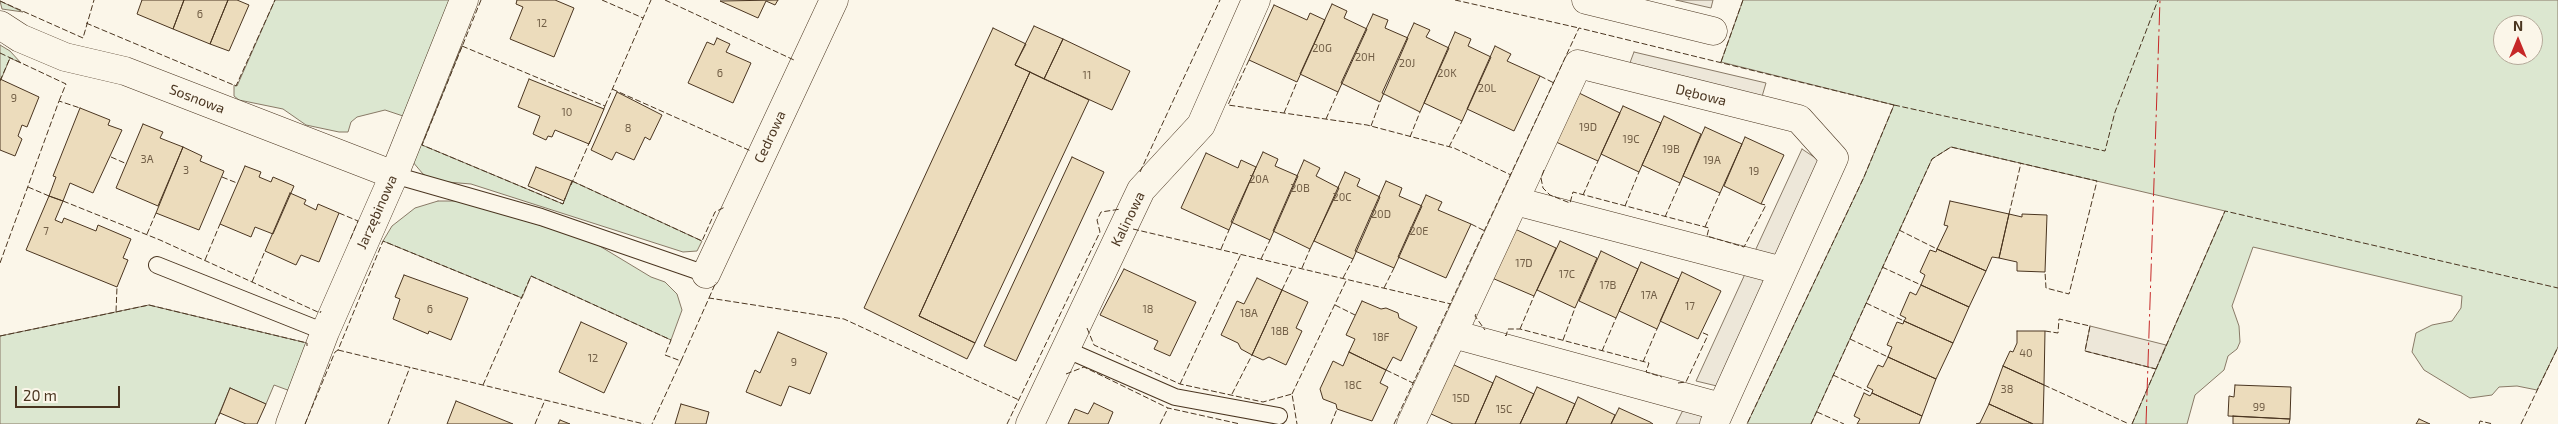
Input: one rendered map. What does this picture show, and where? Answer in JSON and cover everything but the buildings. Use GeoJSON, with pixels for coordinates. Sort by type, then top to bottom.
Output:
{"type":"FeatureCollection","features":[{"type":"Feature","properties":{"kind":"street","name":"Jarzębinowa"},"geometry":{"type":"LineString","coordinates":[[290,424],[325,332],[394,175],[464,0]]}},
{"type":"Feature","properties":{"kind":"street","name":"Cedrowa"},"geometry":{"type":"LineString","coordinates":[[706,274],[834,0]]}},
{"type":"Feature","properties":{"kind":"street","name":"Kalinowa"},"geometry":{"type":"LineString","coordinates":[[1030,424],[1141,190],[1201,125],[1256,0]]}},
{"type":"Feature","properties":{"kind":"street"},"geometry":{"type":"LineString","coordinates":[[1586,0],[1713,31]]}},
{"type":"Feature","properties":{"kind":"street","name":"Sosnowa"},"geometry":{"type":"LineString","coordinates":[[0,25],[20,38],[65,57],[125,71],[394,175]]}},
{"type":"Feature","properties":{"kind":"street","name":"Dębowa"},"geometry":{"type":"LineString","coordinates":[[1411,424],[1578,64],[1799,119],[1834,158],[1718,416],[1453,334]]}},
{"type":"Feature","properties":{"kind":"street"},"geometry":{"type":"LineString","coordinates":[[1515,201],[1783,271]]}},
{"type":"Feature","properties":{"kind":"lane"},"geometry":{"type":"LineString","coordinates":[[394,175],[541,217],[706,274]]}},
{"type":"Feature","properties":{"kind":"lane"},"geometry":{"type":"LineString","coordinates":[[157,265],[325,332]]}},
{"type":"Feature","properties":{"kind":"lane"},"geometry":{"type":"LineString","coordinates":[[1065,349],[1175,397],[1279,416]]}},
{"type":"Feature","properties":{"kind":"green space"},"geometry":{"type":"Polygon","coordinates":[[[275,0],[450,0],[403,116],[385,110],[357,117],[351,122],[348,132],[339,132],[306,125],[283,109],[239,100],[234,96],[234,85],[237,86],[275,0]]]}},
{"type":"Feature","properties":{"kind":"green space"},"geometry":{"type":"Polygon","coordinates":[[[1743,0],[2558,0],[2558,347],[2537,390],[2517,386],[2499,387],[2492,395],[2470,398],[2424,370],[2412,352],[2416,333],[2432,325],[2452,321],[2461,308],[2462,296],[2253,247],[2232,306],[2239,326],[2240,342],[2237,349],[2228,356],[2224,370],[2195,395],[2187,424],[2132,424],[2225,211],[1951,147],[1932,159],[1811,424],[1747,424],[1864,177],[1894,105],[1721,62],[1743,0]]]}},
{"type":"Feature","properties":{"kind":"green space"},"geometry":{"type":"Polygon","coordinates":[[[0,1],[23,12],[2,9],[0,1]]]}},
{"type":"Feature","properties":{"kind":"green space"},"geometry":{"type":"Polygon","coordinates":[[[0,45],[10,51],[21,63],[10,58],[0,82],[0,45]]]}},
{"type":"Feature","properties":{"kind":"green space"},"geometry":{"type":"Polygon","coordinates":[[[462,46],[422,145],[563,204],[572,181],[702,241],[697,251],[683,252],[471,184],[435,181],[423,174],[412,161],[422,131],[462,46]]]}},
{"type":"Feature","properties":{"kind":"green space"},"geometry":{"type":"Polygon","coordinates":[[[438,201],[463,201],[593,242],[651,277],[665,282],[677,294],[682,310],[671,340],[531,276],[522,298],[383,241],[392,226],[415,208],[438,201]]]}},
{"type":"Feature","properties":{"kind":"green space"},"geometry":{"type":"Polygon","coordinates":[[[149,305],[307,343],[293,392],[274,385],[266,404],[230,388],[215,424],[0,424],[0,336],[149,305]]]}},
{"type":"Feature","properties":{"kind":"shaded area"},"geometry":{"type":"Polygon","coordinates":[[[1676,0],[1713,0],[1711,8],[1676,0]]]}},
{"type":"Feature","properties":{"kind":"shaded area"},"geometry":{"type":"Polygon","coordinates":[[[1634,52],[1766,83],[1761,100],[1628,68],[1634,52]]]}},
{"type":"Feature","properties":{"kind":"shaded area"},"geometry":{"type":"Polygon","coordinates":[[[1802,149],[1823,163],[1778,258],[1755,251],[1802,149]]]}},
{"type":"Feature","properties":{"kind":"shaded area"},"geometry":{"type":"Polygon","coordinates":[[[1745,274],[1770,281],[1721,387],[1696,381],[1745,274]]]}},
{"type":"Feature","properties":{"kind":"shaded area"},"geometry":{"type":"Polygon","coordinates":[[[2090,326],[2166,345],[2156,369],[2085,351],[2090,326]]]}},
{"type":"Feature","properties":{"kind":"shaded area"},"geometry":{"type":"Polygon","coordinates":[[[1683,410],[1707,417],[1704,424],[1676,424],[1683,410]]]}},
{"type":"Feature","properties":{"kind":"fence"},"geometry":{"type":"LineString","coordinates":[[0,1],[83,38],[94,0]]}},
{"type":"Feature","properties":{"kind":"fence"},"geometry":{"type":"LineString","coordinates":[[86,23],[236,86],[275,0]]}},
{"type":"Feature","properties":{"kind":"fence"},"geometry":{"type":"LineString","coordinates":[[481,0],[422,145],[563,204],[565,198]]}},
{"type":"Feature","properties":{"kind":"fence"},"geometry":{"type":"LineString","coordinates":[[602,0],[643,18]]}},
{"type":"Feature","properties":{"kind":"fence"},"geometry":{"type":"LineString","coordinates":[[605,106],[651,0]]}},
{"type":"Feature","properties":{"kind":"fence"},"geometry":{"type":"LineString","coordinates":[[665,0],[794,60]]}},
{"type":"Feature","properties":{"kind":"fence"},"geometry":{"type":"LineString","coordinates":[[1140,172],[1220,0]]}},
{"type":"Feature","properties":{"kind":"fence"},"geometry":{"type":"LineString","coordinates":[[1455,0],[1579,28]]}},
{"type":"Feature","properties":{"kind":"fence"},"geometry":{"type":"LineString","coordinates":[[1721,62],[1743,0]]}},
{"type":"Feature","properties":{"kind":"fence"},"geometry":{"type":"LineString","coordinates":[[1894,105],[2105,151],[2115,112],[2158,0]]}},
{"type":"Feature","properties":{"kind":"fence"},"geometry":{"type":"LineString","coordinates":[[1394,424],[1579,28],[1894,105],[1864,177],[1747,424]]}},
{"type":"Feature","properties":{"kind":"fence"},"geometry":{"type":"LineString","coordinates":[[462,46],[605,106],[603,111]]}},
{"type":"Feature","properties":{"kind":"fence"},"geometry":{"type":"LineString","coordinates":[[0,53],[66,84],[59,101]]}},
{"type":"Feature","properties":{"kind":"fence"},"geometry":{"type":"LineString","coordinates":[[0,81],[10,58]]}},
{"type":"Feature","properties":{"kind":"fence"},"geometry":{"type":"LineString","coordinates":[[1249,60],[1228,105],[1367,125],[1454,148],[1511,175]]}},
{"type":"Feature","properties":{"kind":"fence"},"geometry":{"type":"LineString","coordinates":[[1540,76],[1554,83]]}},
{"type":"Feature","properties":{"kind":"fence"},"geometry":{"type":"LineString","coordinates":[[1284,113],[1297,82]]}},
{"type":"Feature","properties":{"kind":"fence"},"geometry":{"type":"LineString","coordinates":[[612,89],[751,151]]}},
{"type":"Feature","properties":{"kind":"fence"},"geometry":{"type":"LineString","coordinates":[[1326,119],[1338,92]]}},
{"type":"Feature","properties":{"kind":"fence"},"geometry":{"type":"LineString","coordinates":[[0,263],[59,101],[80,108]]}},
{"type":"Feature","properties":{"kind":"fence"},"geometry":{"type":"LineString","coordinates":[[1371,126],[1380,102]]}},
{"type":"Feature","properties":{"kind":"fence"},"geometry":{"type":"LineString","coordinates":[[1410,137],[1420,112]]}},
{"type":"Feature","properties":{"kind":"fence"},"geometry":{"type":"LineString","coordinates":[[1449,147],[1462,121]]}},
{"type":"Feature","properties":{"kind":"fence"},"geometry":{"type":"LineString","coordinates":[[571,185],[590,141]]}},
{"type":"Feature","properties":{"kind":"fence"},"geometry":{"type":"LineString","coordinates":[[1811,424],[1932,159],[1951,147],[2097,181],[2069,294],[2046,288],[2045,272]]}},
{"type":"Feature","properties":{"kind":"fence"},"geometry":{"type":"LineString","coordinates":[[111,157],[127,164]]}},
{"type":"Feature","properties":{"kind":"fence"},"geometry":{"type":"LineString","coordinates":[[1583,195],[1598,161]]}},
{"type":"Feature","properties":{"kind":"fence"},"geometry":{"type":"LineString","coordinates":[[2009,214],[2021,163]]}},
{"type":"Feature","properties":{"kind":"fence"},"geometry":{"type":"LineString","coordinates":[[1544,170],[1541,178],[1543,188],[1550,195],[1570,203],[1573,192],[1709,228],[1707,236],[1744,247],[1766,205],[1761,204]]}},
{"type":"Feature","properties":{"kind":"fence"},"geometry":{"type":"LineString","coordinates":[[1625,206],[1639,172]]}},
{"type":"Feature","properties":{"kind":"fence"},"geometry":{"type":"LineString","coordinates":[[222,177],[237,183]]}},
{"type":"Feature","properties":{"kind":"fence"},"geometry":{"type":"LineString","coordinates":[[572,181],[702,241],[715,212],[725,207]]}},
{"type":"Feature","properties":{"kind":"fence"},"geometry":{"type":"LineString","coordinates":[[1665,217],[1680,183]]}},
{"type":"Feature","properties":{"kind":"fence"},"geometry":{"type":"LineString","coordinates":[[28,187],[49,196]]}},
{"type":"Feature","properties":{"kind":"fence"},"geometry":{"type":"LineString","coordinates":[[1705,227],[1720,193]]}},
{"type":"Feature","properties":{"kind":"fence"},"geometry":{"type":"LineString","coordinates":[[63,201],[160,240],[320,313],[321,311]]}},
{"type":"Feature","properties":{"kind":"fence"},"geometry":{"type":"LineString","coordinates":[[1007,424],[1100,232],[1097,220],[1101,212],[1121,209]]}},
{"type":"Feature","properties":{"kind":"fence"},"geometry":{"type":"LineString","coordinates":[[2132,424],[2225,211],[2558,288]]}},
{"type":"Feature","properties":{"kind":"fence"},"geometry":{"type":"LineString","coordinates":[[147,234],[156,213]]}},
{"type":"Feature","properties":{"kind":"fence"},"geometry":{"type":"LineString","coordinates":[[339,213],[358,221],[350,240]]}},
{"type":"Feature","properties":{"kind":"fence"},"geometry":{"type":"LineString","coordinates":[[205,260],[220,224]]}},
{"type":"Feature","properties":{"kind":"fence"},"geometry":{"type":"LineString","coordinates":[[1471,224],[1485,231]]}},
{"type":"Feature","properties":{"kind":"fence"},"geometry":{"type":"LineString","coordinates":[[1133,229],[1451,304]]}},
{"type":"Feature","properties":{"kind":"fence"},"geometry":{"type":"LineString","coordinates":[[1221,249],[1229,230]]}},
{"type":"Feature","properties":{"kind":"fence"},"geometry":{"type":"LineString","coordinates":[[1899,230],[1937,249]]}},
{"type":"Feature","properties":{"kind":"fence"},"geometry":{"type":"LineString","coordinates":[[1261,259],[1270,240]]}},
{"type":"Feature","properties":{"kind":"fence"},"geometry":{"type":"LineString","coordinates":[[305,424],[383,241],[522,298]]}},
{"type":"Feature","properties":{"kind":"fence"},"geometry":{"type":"LineString","coordinates":[[1302,268],[1310,249]]}},
{"type":"Feature","properties":{"kind":"fence"},"geometry":{"type":"LineString","coordinates":[[252,282],[265,251]]}},
{"type":"Feature","properties":{"kind":"fence"},"geometry":{"type":"LineString","coordinates":[[1180,384],[1241,254]]}},
{"type":"Feature","properties":{"kind":"fence"},"geometry":{"type":"LineString","coordinates":[[1343,278],[1353,259]]}},
{"type":"Feature","properties":{"kind":"fence"},"geometry":{"type":"LineString","coordinates":[[1282,290],[1293,267]]}},
{"type":"Feature","properties":{"kind":"fence"},"geometry":{"type":"LineString","coordinates":[[1882,267],[1921,285]]}},
{"type":"Feature","properties":{"kind":"fence"},"geometry":{"type":"LineString","coordinates":[[1384,288],[1394,268]]}},
{"type":"Feature","properties":{"kind":"fence"},"geometry":{"type":"LineString","coordinates":[[483,385],[531,276],[671,340],[665,355],[681,361],[652,424]]}},
{"type":"Feature","properties":{"kind":"fence"},"geometry":{"type":"LineString","coordinates":[[1292,394],[1347,279]]}},
{"type":"Feature","properties":{"kind":"fence"},"geometry":{"type":"LineString","coordinates":[[709,298],[716,282]]}},
{"type":"Feature","properties":{"kind":"fence"},"geometry":{"type":"LineString","coordinates":[[0,336],[116,312],[117,287]]}},
{"type":"Feature","properties":{"kind":"fence"},"geometry":{"type":"LineString","coordinates":[[1520,329],[1534,296]]}},
{"type":"Feature","properties":{"kind":"fence"},"geometry":{"type":"LineString","coordinates":[[681,361],[709,298],[844,319],[1019,400]]}},
{"type":"Feature","properties":{"kind":"fence"},"geometry":{"type":"LineString","coordinates":[[1866,303],[1904,321]]}},
{"type":"Feature","properties":{"kind":"fence"},"geometry":{"type":"LineString","coordinates":[[116,312],[149,305],[307,343],[307,346]]}},
{"type":"Feature","properties":{"kind":"fence"},"geometry":{"type":"LineString","coordinates":[[1335,305],[1355,315]]}},
{"type":"Feature","properties":{"kind":"fence"},"geometry":{"type":"LineString","coordinates":[[1563,340],[1575,308]]}},
{"type":"Feature","properties":{"kind":"fence"},"geometry":{"type":"LineString","coordinates":[[1476,314],[1475,316],[1485,330]]}},
{"type":"Feature","properties":{"kind":"fence"},"geometry":{"type":"LineString","coordinates":[[1602,351],[1616,318]]}},
{"type":"Feature","properties":{"kind":"fence"},"geometry":{"type":"LineString","coordinates":[[2045,331],[2058,333],[2059,319],[2090,326],[2085,351],[2156,369]]}},
{"type":"Feature","properties":{"kind":"fence"},"geometry":{"type":"LineString","coordinates":[[1087,328],[1094,345],[1180,384],[1263,402],[1292,394],[1297,424]]}},
{"type":"Feature","properties":{"kind":"fence"},"geometry":{"type":"LineString","coordinates":[[1505,335],[1508,329],[1520,329],[1649,363],[1646,372],[1662,377]]}},
{"type":"Feature","properties":{"kind":"fence"},"geometry":{"type":"LineString","coordinates":[[1643,362],[1657,329]]}},
{"type":"Feature","properties":{"kind":"fence"},"geometry":{"type":"LineString","coordinates":[[1678,383],[1686,382],[1708,335],[1701,332]]}},
{"type":"Feature","properties":{"kind":"fence"},"geometry":{"type":"LineString","coordinates":[[1850,339],[1888,357]]}},
{"type":"Feature","properties":{"kind":"fence"},"geometry":{"type":"LineString","coordinates":[[2521,424],[2558,347]]}},
{"type":"Feature","properties":{"kind":"fence"},"geometry":{"type":"LineString","coordinates":[[338,350],[644,424]]}},
{"type":"Feature","properties":{"kind":"fence"},"geometry":{"type":"LineString","coordinates":[[1232,394],[1252,355]]}},
{"type":"Feature","properties":{"kind":"fence"},"geometry":{"type":"LineString","coordinates":[[388,424],[410,367]]}},
{"type":"Feature","properties":{"kind":"fence"},"geometry":{"type":"LineString","coordinates":[[1066,374],[1084,367],[1168,408],[1240,424]]}},
{"type":"Feature","properties":{"kind":"fence"},"geometry":{"type":"LineString","coordinates":[[1386,370],[1413,383]]}},
{"type":"Feature","properties":{"kind":"fence"},"geometry":{"type":"LineString","coordinates":[[1833,375],[1872,393]]}},
{"type":"Feature","properties":{"kind":"fence"},"geometry":{"type":"LineString","coordinates":[[2044,385],[2129,424]]}},
{"type":"Feature","properties":{"kind":"fence"},"geometry":{"type":"LineString","coordinates":[[535,424],[545,400]]}},
{"type":"Feature","properties":{"kind":"fence"},"geometry":{"type":"LineString","coordinates":[[1160,424],[1168,408]]}},
{"type":"Feature","properties":{"kind":"fence"},"geometry":{"type":"LineString","coordinates":[[1331,424],[1337,409]]}},
{"type":"Feature","properties":{"kind":"fence"},"geometry":{"type":"LineString","coordinates":[[1817,412],[1844,424]]}},
{"type":"Feature","properties":{"kind":"fence"},"geometry":{"type":"LineString","coordinates":[[215,424],[220,413]]}},
{"type":"Feature","properties":{"kind":"fence"},"geometry":{"type":"LineString","coordinates":[[2479,424],[2480,421],[2493,424]]}},
{"type":"Feature","properties":{"kind":"power"},"geometry":{"type":"LineString","coordinates":[[2146,424],[2160,0]]}}]}
